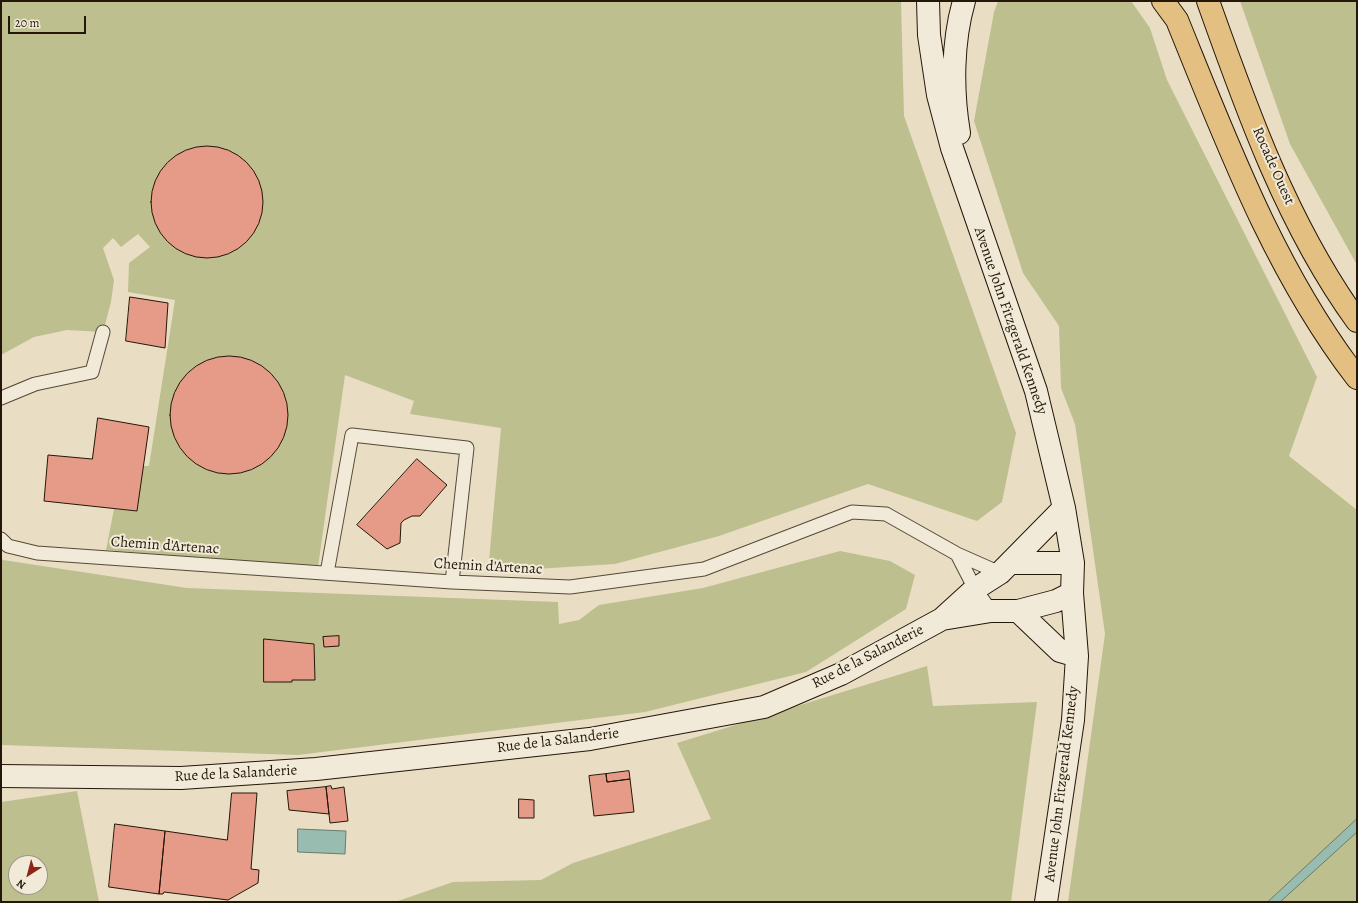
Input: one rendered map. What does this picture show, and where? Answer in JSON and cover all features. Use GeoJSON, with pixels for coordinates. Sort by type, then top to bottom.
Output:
{"type":"FeatureCollection","features":[{"type":"Feature","properties":{"kind":"main road"},"geometry":{"type":"LineString","coordinates":[[1163,1],[1177,20],[1251,198],[1320,326],[1357,378]]}},
{"type":"Feature","properties":{"kind":"main road","name":"Rocade Ouest"},"geometry":{"type":"LineString","coordinates":[[1208,1],[1266,152],[1308,243],[1357,321]]}},
{"type":"Feature","properties":{"kind":"street","name":"Avenue John Fitzgerald Kennedy"},"geometry":{"type":"LineString","coordinates":[[928,1],[929,35],[938,95],[952,148],[968,198],[1036,391],[1064,508],[1072,563],[1072,593],[1077,656],[1073,720],[1046,902]]}},
{"type":"Feature","properties":{"kind":"street","name":"Avenue John Fitzgerald Kennedy"},"geometry":{"type":"LineString","coordinates":[[964,1],[957,39],[955,74],[957,122],[968,198]]}},
{"type":"Feature","properties":{"kind":"street"},"geometry":{"type":"LineString","coordinates":[[942,619],[975,589],[1005,568],[1064,508]]}},
{"type":"Feature","properties":{"kind":"street"},"geometry":{"type":"LineString","coordinates":[[1005,568],[1072,563]]}},
{"type":"Feature","properties":{"kind":"street","name":"Rue de la Salanderie"},"geometry":{"type":"LineString","coordinates":[[1,776],[181,778],[316,769],[590,739],[764,707],[841,674],[942,619],[991,611],[1018,611],[1056,601],[1072,593]]}},
{"type":"Feature","properties":{"kind":"street"},"geometry":{"type":"LineString","coordinates":[[1018,611],[1060,651],[1077,656]]}},
{"type":"Feature","properties":{"kind":"lane"},"geometry":{"type":"LineString","coordinates":[[1,398],[35,384],[92,372],[103,332]]}},
{"type":"Feature","properties":{"kind":"lane"},"geometry":{"type":"LineString","coordinates":[[327,573],[352,435],[467,448],[452,582]]}},
{"type":"Feature","properties":{"kind":"lane","name":"Chemin d'Artenac"},"geometry":{"type":"LineString","coordinates":[[1,538],[8,546],[37,553],[452,582],[570,587],[704,569],[852,512],[886,514],[957,554],[1005,568]]}},
{"type":"Feature","properties":{"kind":"lane"},"geometry":{"type":"LineString","coordinates":[[957,554],[975,589],[991,611]]}},
{"type":"Feature","properties":{"kind":"green space"},"geometry":{"type":"Polygon","coordinates":[[[1,1],[901,1],[904,116],[1016,433],[1002,502],[977,521],[868,484],[719,536],[615,564],[488,572],[501,428],[410,414],[414,401],[345,375],[318,567],[106,550],[114,509],[137,511],[143,466],[149,466],[175,300],[128,292],[129,263],[150,247],[138,234],[121,247],[113,238],[103,248],[114,280],[111,302],[103,332],[67,330],[34,337],[1,355],[1,1]]]}},
{"type":"Feature","properties":{"kind":"green space"},"geometry":{"type":"Polygon","coordinates":[[[998,1],[1131,1],[1150,28],[1167,80],[1317,377],[1289,456],[1357,510],[1357,902],[1068,902],[1105,634],[1075,424],[1061,388],[1059,326],[1023,273],[974,121],[994,12],[998,1]]]}},
{"type":"Feature","properties":{"kind":"green space"},"geometry":{"type":"Polygon","coordinates":[[[1240,1],[1357,1],[1357,265],[1290,144],[1240,1]]]}},
{"type":"Feature","properties":{"kind":"green space"},"geometry":{"type":"Polygon","coordinates":[[[840,551],[890,561],[915,575],[906,609],[806,672],[645,712],[298,755],[1,745],[1,558],[3,560],[187,588],[558,602],[559,624],[579,620],[599,605],[703,588],[840,551]]]}},
{"type":"Feature","properties":{"kind":"green space"},"geometry":{"type":"Polygon","coordinates":[[[927,666],[933,706],[1037,702],[1011,902],[395,902],[453,882],[541,880],[573,863],[711,819],[677,743],[927,666]]]}},
{"type":"Feature","properties":{"kind":"green space"},"geometry":{"type":"Polygon","coordinates":[[[77,791],[99,902],[1,902],[1,802],[77,791]]]}},
{"type":"Feature","properties":{"kind":"water"},"geometry":{"type":"Polygon","coordinates":[[[1357,819],[1357,832],[1280,902],[1268,902],[1357,819]]]}},
{"type":"Feature","properties":{"kind":"water"},"geometry":{"type":"Polygon","coordinates":[[[298,829],[346,831],[345,854],[298,852],[298,829]]]}},
{"type":"Feature","properties":{"kind":"building"},"geometry":{"type":"Polygon","coordinates":[[[207,146],[228,150],[247,162],[259,181],[263,202],[259,223],[247,242],[228,254],[207,258],[186,254],[167,242],[155,223],[151,202],[155,181],[167,162],[186,150],[207,146]]]}},
{"type":"Feature","properties":{"kind":"building"},"geometry":{"type":"Polygon","coordinates":[[[130,297],[168,303],[165,348],[126,341],[130,297]]]}},
{"type":"Feature","properties":{"kind":"building"},"geometry":{"type":"Polygon","coordinates":[[[229,356],[252,360],[271,373],[284,392],[288,415],[284,438],[271,457],[252,470],[229,474],[206,470],[187,457],[174,438],[170,415],[174,392],[187,373],[206,360],[229,356]]]}},
{"type":"Feature","properties":{"kind":"building"},"geometry":{"type":"Polygon","coordinates":[[[98,418],[149,427],[137,511],[44,501],[48,455],[92,459],[98,418]]]}},
{"type":"Feature","properties":{"kind":"building"},"geometry":{"type":"Polygon","coordinates":[[[417,459],[447,485],[420,516],[412,516],[401,523],[400,543],[387,549],[357,525],[417,459]]]}},
{"type":"Feature","properties":{"kind":"building"},"geometry":{"type":"Polygon","coordinates":[[[339,636],[339,646],[324,647],[323,637],[339,636]]]}},
{"type":"Feature","properties":{"kind":"building"},"geometry":{"type":"Polygon","coordinates":[[[264,639],[314,644],[315,680],[264,682],[264,639]]]}},
{"type":"Feature","properties":{"kind":"building"},"geometry":{"type":"Polygon","coordinates":[[[629,771],[630,779],[607,782],[606,774],[629,771]]]}},
{"type":"Feature","properties":{"kind":"building"},"geometry":{"type":"Polygon","coordinates":[[[606,774],[607,782],[630,779],[634,812],[594,816],[589,776],[606,774]]]}},
{"type":"Feature","properties":{"kind":"building"},"geometry":{"type":"Polygon","coordinates":[[[331,786],[332,789],[344,787],[348,821],[330,823],[326,787],[331,786]]]}},
{"type":"Feature","properties":{"kind":"building"},"geometry":{"type":"Polygon","coordinates":[[[326,787],[329,814],[289,810],[287,791],[326,787]]]}},
{"type":"Feature","properties":{"kind":"building"},"geometry":{"type":"Polygon","coordinates":[[[232,793],[257,793],[251,869],[259,870],[258,883],[228,900],[164,892],[163,894],[159,894],[165,831],[227,840],[232,793]]]}},
{"type":"Feature","properties":{"kind":"building"},"geometry":{"type":"Polygon","coordinates":[[[519,799],[534,800],[534,818],[519,818],[519,799]]]}},
{"type":"Feature","properties":{"kind":"building"},"geometry":{"type":"Polygon","coordinates":[[[115,824],[165,831],[159,894],[109,887],[115,824]]]}}]}
